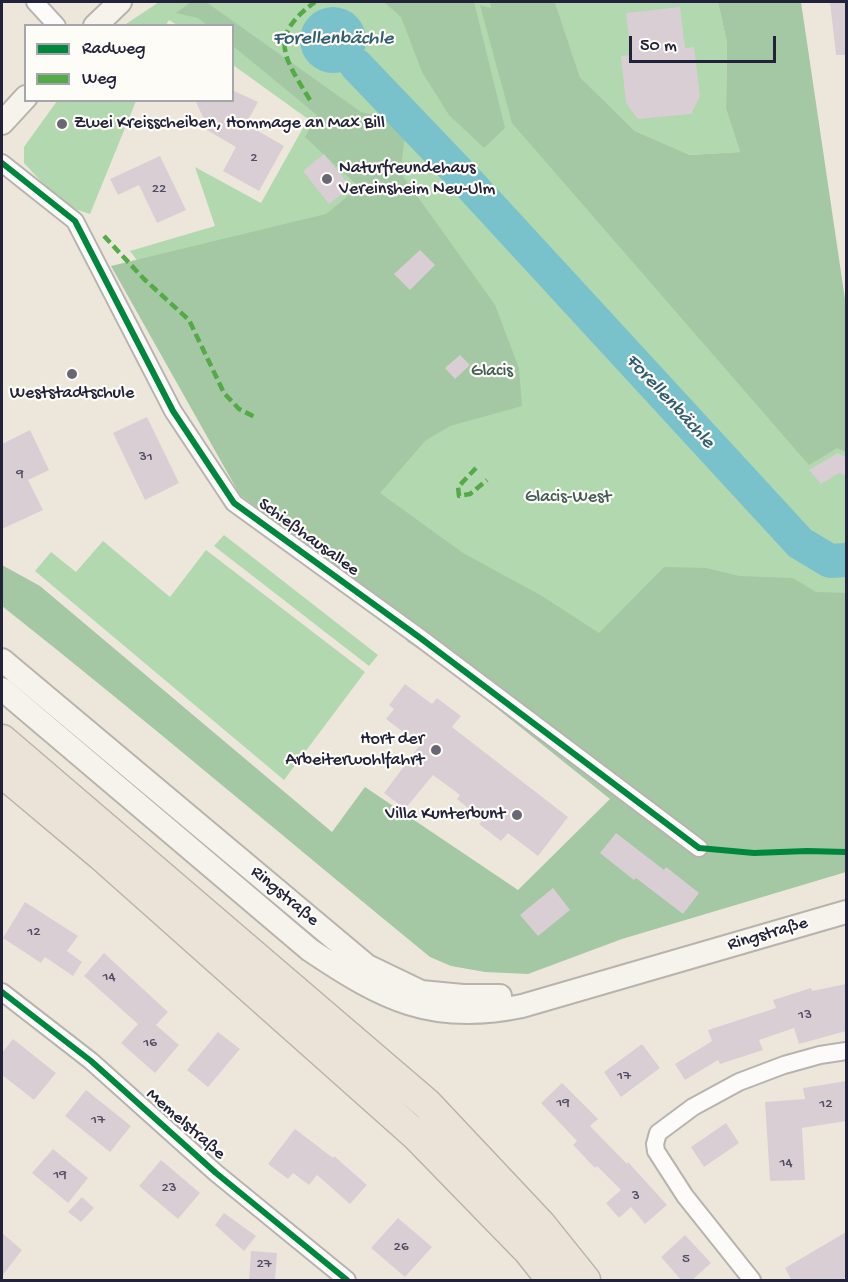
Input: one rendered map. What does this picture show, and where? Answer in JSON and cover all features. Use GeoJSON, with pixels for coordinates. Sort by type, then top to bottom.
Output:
{"type":"FeatureCollection","features":[{"type":"Feature","properties":{"kind":"highway"},"geometry":{"type":"LineString","coordinates":[[2,740],[427,1104],[540,1224],[585,1281]]}},
{"type":"Feature","properties":{"kind":"highway"},"geometry":{"type":"LineString","coordinates":[[2,772],[101,855],[417,1136],[528,1250],[552,1281]]}},
{"type":"Feature","properties":{"kind":"main road"},"geometry":{"type":"LineString","coordinates":[[96,24],[120,2]]}},
{"type":"Feature","properties":{"kind":"main road"},"geometry":{"type":"LineString","coordinates":[[2,123],[24,99]]}},
{"type":"Feature","properties":{"kind":"main road","name":"Ringstraße"},"geometry":{"type":"LineString","coordinates":[[2,660],[367,966],[404,986],[439,995],[523,995],[620,977]]}},
{"type":"Feature","properties":{"kind":"main road","name":"Ringstraße"},"geometry":{"type":"LineString","coordinates":[[2,689],[310,950],[352,979],[393,999],[428,1009],[459,1013],[505,1010],[548,1000],[846,912]]}},
{"type":"Feature","properties":{"kind":"street"},"geometry":{"type":"LineString","coordinates":[[36,2],[55,24]]}},
{"type":"Feature","properties":{"kind":"street","name":"Schießhausallee"},"geometry":{"type":"LineString","coordinates":[[2,163],[75,221],[173,411],[234,503],[419,637],[699,848]]}},
{"type":"Feature","properties":{"kind":"street","name":"Memelstraße"},"geometry":{"type":"LineString","coordinates":[[2,992],[91,1061],[216,1173],[341,1279]]}},
{"type":"Feature","properties":{"kind":"street"},"geometry":{"type":"LineString","coordinates":[[752,1281],[685,1196],[656,1151],[654,1143],[658,1133],[693,1107],[739,1082],[784,1065],[820,1055],[846,1051]]}},
{"type":"Feature","properties":{"kind":"green space","name":"Glacis"},"geometry":{"type":"Polygon","coordinates":[[[159,2],[493,2],[846,346],[846,819],[462,638],[166,299],[130,251],[215,226],[195,167],[261,203],[308,119],[234,66],[234,24],[175,24],[169,20],[167,24],[126,24],[159,2]]]}},
{"type":"Feature","properties":{"kind":"green space"},"geometry":{"type":"Polygon","coordinates":[[[191,2],[206,2],[361,112],[407,123],[400,172],[495,305],[519,368],[522,406],[450,426],[425,441],[380,493],[463,553],[542,596],[599,633],[664,567],[706,568],[739,576],[793,578],[816,592],[846,593],[846,872],[622,939],[528,974],[485,972],[451,966],[430,957],[2,606],[2,565],[40,586],[332,832],[365,787],[518,890],[610,799],[443,665],[408,642],[347,575],[240,495],[111,266],[326,214],[359,187],[305,137],[317,115],[234,47],[234,24],[206,24],[198,18],[176,13],[191,2]]]}},
{"type":"Feature","properties":{"kind":"green space"},"geometry":{"type":"Polygon","coordinates":[[[384,2],[474,2],[505,128],[484,148],[449,115],[422,72],[401,17],[384,2]]]}},
{"type":"Feature","properties":{"kind":"green space"},"geometry":{"type":"Polygon","coordinates":[[[490,2],[555,2],[580,77],[635,131],[690,155],[740,152],[726,109],[727,43],[718,2],[801,2],[846,306],[846,452],[837,448],[809,465],[512,123],[480,5],[491,8],[490,2]]]}},
{"type":"Feature","properties":{"kind":"green space"},"geometry":{"type":"Polygon","coordinates":[[[555,2],[718,2],[727,43],[726,109],[740,152],[690,155],[635,131],[580,77],[555,2]]]}},
{"type":"Feature","properties":{"kind":"green space"},"geometry":{"type":"Polygon","coordinates":[[[56,102],[136,102],[90,214],[63,205],[24,163],[24,147],[56,102]]]}},
{"type":"Feature","properties":{"kind":"green space"},"geometry":{"type":"Polygon","coordinates":[[[224,535],[378,655],[369,666],[214,546],[224,535]]]}},
{"type":"Feature","properties":{"kind":"green space"},"geometry":{"type":"Polygon","coordinates":[[[103,541],[170,597],[206,550],[365,672],[284,780],[35,571],[51,552],[76,572],[103,541]]]}},
{"type":"Feature","properties":{"kind":"water","name":"Forellenbächle"},"geometry":{"type":"Polygon","coordinates":[[[327,7],[339,7],[351,12],[361,22],[366,40],[364,53],[351,68],[339,73],[327,73],[315,68],[305,58],[300,46],[300,34],[305,22],[315,12],[327,7]]]}},
{"type":"Feature","properties":{"kind":"building"},"geometry":{"type":"Polygon","coordinates":[[[830,2],[846,2],[846,55],[836,55],[830,2]]]}},
{"type":"Feature","properties":{"kind":"building"},"geometry":{"type":"Polygon","coordinates":[[[680,7],[685,48],[694,47],[700,96],[691,114],[638,119],[626,103],[621,56],[631,55],[626,13],[680,7]]]}},
{"type":"Feature","properties":{"kind":"building"},"geometry":{"type":"Polygon","coordinates":[[[234,91],[258,102],[246,124],[284,146],[259,191],[223,171],[236,147],[205,129],[201,123],[203,117],[196,102],[234,102],[234,91]]]}},
{"type":"Feature","properties":{"kind":"building","name":"Naturfreundehaus Vereinsheim Neu-Ulm"},"geometry":{"type":"Polygon","coordinates":[[[324,154],[351,187],[329,204],[303,171],[324,154]]]}},
{"type":"Feature","properties":{"kind":"building"},"geometry":{"type":"Polygon","coordinates":[[[160,156],[186,210],[157,223],[139,185],[118,195],[110,179],[160,156]]]}},
{"type":"Feature","properties":{"kind":"building"},"geometry":{"type":"Polygon","coordinates":[[[420,250],[435,265],[410,290],[394,274],[420,250]]]}},
{"type":"Feature","properties":{"kind":"building"},"geometry":{"type":"Polygon","coordinates":[[[460,355],[470,365],[455,379],[445,368],[460,355]]]}},
{"type":"Feature","properties":{"kind":"building"},"geometry":{"type":"Polygon","coordinates":[[[147,417],[179,483],[145,500],[113,433],[147,417]]]}},
{"type":"Feature","properties":{"kind":"building"},"geometry":{"type":"Polygon","coordinates":[[[30,430],[49,470],[28,480],[43,510],[2,529],[2,444],[30,430]]]}},
{"type":"Feature","properties":{"kind":"building"},"geometry":{"type":"Polygon","coordinates":[[[838,453],[846,457],[846,476],[839,473],[821,484],[809,470],[838,453]]]}},
{"type":"Feature","properties":{"kind":"building"},"geometry":{"type":"Polygon","coordinates":[[[405,684],[432,704],[437,698],[461,716],[452,727],[568,817],[538,856],[508,833],[501,841],[479,824],[483,820],[457,799],[460,795],[433,775],[405,809],[384,793],[420,745],[386,719],[394,709],[389,705],[405,684]]]}},
{"type":"Feature","properties":{"kind":"building"},"geometry":{"type":"Polygon","coordinates":[[[616,833],[664,870],[666,867],[699,893],[683,914],[600,853],[616,833]]]}},
{"type":"Feature","properties":{"kind":"building"},"geometry":{"type":"Polygon","coordinates":[[[553,888],[570,910],[538,936],[520,915],[553,888]]]}},
{"type":"Feature","properties":{"kind":"building"},"geometry":{"type":"Polygon","coordinates":[[[25,902],[78,936],[67,951],[82,962],[73,976],[45,957],[41,963],[3,938],[25,902]]]}},
{"type":"Feature","properties":{"kind":"building"},"geometry":{"type":"Polygon","coordinates":[[[104,953],[168,1012],[156,1025],[179,1045],[155,1073],[121,1043],[138,1024],[84,976],[104,953]]]}},
{"type":"Feature","properties":{"kind":"building"},"geometry":{"type":"Polygon","coordinates":[[[846,984],[846,1031],[799,1044],[794,1028],[759,1040],[763,1050],[720,1064],[718,1060],[685,1080],[675,1064],[712,1041],[708,1030],[776,1008],[773,1000],[811,988],[812,991],[846,984]]]}},
{"type":"Feature","properties":{"kind":"building"},"geometry":{"type":"Polygon","coordinates":[[[218,1032],[240,1049],[208,1087],[187,1070],[218,1032]]]}},
{"type":"Feature","properties":{"kind":"building"},"geometry":{"type":"Polygon","coordinates":[[[13,1039],[56,1073],[34,1100],[2,1075],[2,1053],[13,1039]]]}},
{"type":"Feature","properties":{"kind":"building"},"geometry":{"type":"Polygon","coordinates":[[[642,1044],[660,1068],[621,1097],[604,1072],[642,1044]]]}},
{"type":"Feature","properties":{"kind":"building"},"geometry":{"type":"Polygon","coordinates":[[[846,1081],[846,1121],[802,1128],[805,1180],[770,1181],[765,1102],[805,1099],[803,1088],[846,1081]]]}},
{"type":"Feature","properties":{"kind":"building"},"geometry":{"type":"Polygon","coordinates":[[[562,1083],[598,1119],[590,1126],[627,1164],[628,1162],[667,1205],[645,1224],[631,1207],[619,1218],[606,1203],[621,1190],[573,1145],[577,1141],[541,1103],[562,1083]]]}},
{"type":"Feature","properties":{"kind":"building"},"geometry":{"type":"Polygon","coordinates":[[[86,1090],[131,1126],[110,1152],[65,1116],[86,1090]]]}},
{"type":"Feature","properties":{"kind":"building"},"geometry":{"type":"Polygon","coordinates":[[[726,1123],[739,1143],[704,1167],[691,1147],[726,1123]]]}},
{"type":"Feature","properties":{"kind":"building"},"geometry":{"type":"Polygon","coordinates":[[[295,1129],[333,1158],[334,1156],[367,1185],[350,1204],[317,1175],[309,1185],[293,1173],[288,1179],[268,1164],[295,1129]]]}},
{"type":"Feature","properties":{"kind":"building"},"geometry":{"type":"Polygon","coordinates":[[[53,1149],[88,1178],[68,1203],[32,1173],[53,1149]]]}},
{"type":"Feature","properties":{"kind":"building"},"geometry":{"type":"Polygon","coordinates":[[[161,1160],[200,1193],[178,1219],[139,1186],[161,1160]]]}},
{"type":"Feature","properties":{"kind":"building"},"geometry":{"type":"Polygon","coordinates":[[[82,1197],[94,1208],[81,1222],[68,1212],[82,1197]]]}},
{"type":"Feature","properties":{"kind":"building"},"geometry":{"type":"Polygon","coordinates":[[[224,1213],[256,1236],[244,1251],[215,1225],[224,1213]]]}},
{"type":"Feature","properties":{"kind":"building"},"geometry":{"type":"Polygon","coordinates":[[[398,1218],[432,1247],[405,1277],[371,1248],[398,1218]]]}},
{"type":"Feature","properties":{"kind":"building"},"geometry":{"type":"Polygon","coordinates":[[[846,1232],[846,1277],[840,1281],[792,1281],[785,1268],[846,1232]]]}},
{"type":"Feature","properties":{"kind":"building"},"geometry":{"type":"Polygon","coordinates":[[[2,1233],[22,1250],[2,1276],[2,1233]]]}},
{"type":"Feature","properties":{"kind":"building"},"geometry":{"type":"Polygon","coordinates":[[[685,1235],[711,1263],[691,1281],[682,1281],[661,1257],[685,1235]]]}},
{"type":"Feature","properties":{"kind":"building"},"geometry":{"type":"Polygon","coordinates":[[[251,1251],[277,1253],[275,1281],[249,1281],[251,1251]]]}},
{"type":"Feature","properties":{"kind":"waterway","name":"Forellenbächle"},"geometry":{"type":"LineString","coordinates":[[356,65],[464,178],[800,543],[830,561],[846,560]]}},
{"type":"Feature","properties":{"kind":"marked path"},"geometry":{"type":"LineString","coordinates":[[310,100],[288,59],[285,37],[290,26],[300,14],[315,2]]}},
{"type":"Feature","properties":{"kind":"marked path"},"geometry":{"type":"LineString","coordinates":[[104,236],[144,279],[189,320],[224,393],[239,409],[257,418]]}},
{"type":"Feature","properties":{"kind":"marked path"},"geometry":{"type":"LineString","coordinates":[[476,468],[458,487],[459,496],[470,494],[487,480]]}},
{"type":"Feature","properties":{"kind":"cycle path"},"geometry":{"type":"LineString","coordinates":[[2,163],[75,221],[173,411],[234,503],[419,637],[699,848],[754,853],[846,852]]}},
{"type":"Feature","properties":{"kind":"cycle path"},"geometry":{"type":"LineString","coordinates":[[2,992],[91,1061],[216,1173],[347,1280]]}},
{"type":"Feature","properties":{"kind":"place","name":"Zwei Kreisscheiben, Hommage an Max Bill"},"geometry":{"type":"Point","coordinates":[62,124]}},
{"type":"Feature","properties":{"kind":"place","name":"Naturfreundehaus Vereinsheim Neu-Ulm"},"geometry":{"type":"Point","coordinates":[327,179]}},
{"type":"Feature","properties":{"kind":"place","name":"Weststadtschule"},"geometry":{"type":"Point","coordinates":[72,374]}},
{"type":"Feature","properties":{"kind":"place","name":"Hort der Arbeiterwohlfahrt"},"geometry":{"type":"Point","coordinates":[436,750]}},
{"type":"Feature","properties":{"kind":"place","name":"Villa Kunterbunt"},"geometry":{"type":"Point","coordinates":[517,815]}},
{"type":"Feature","properties":{"kind":"park label","name":"Glacis-West"},"geometry":{"type":"Point","coordinates":[568,498]}}]}
